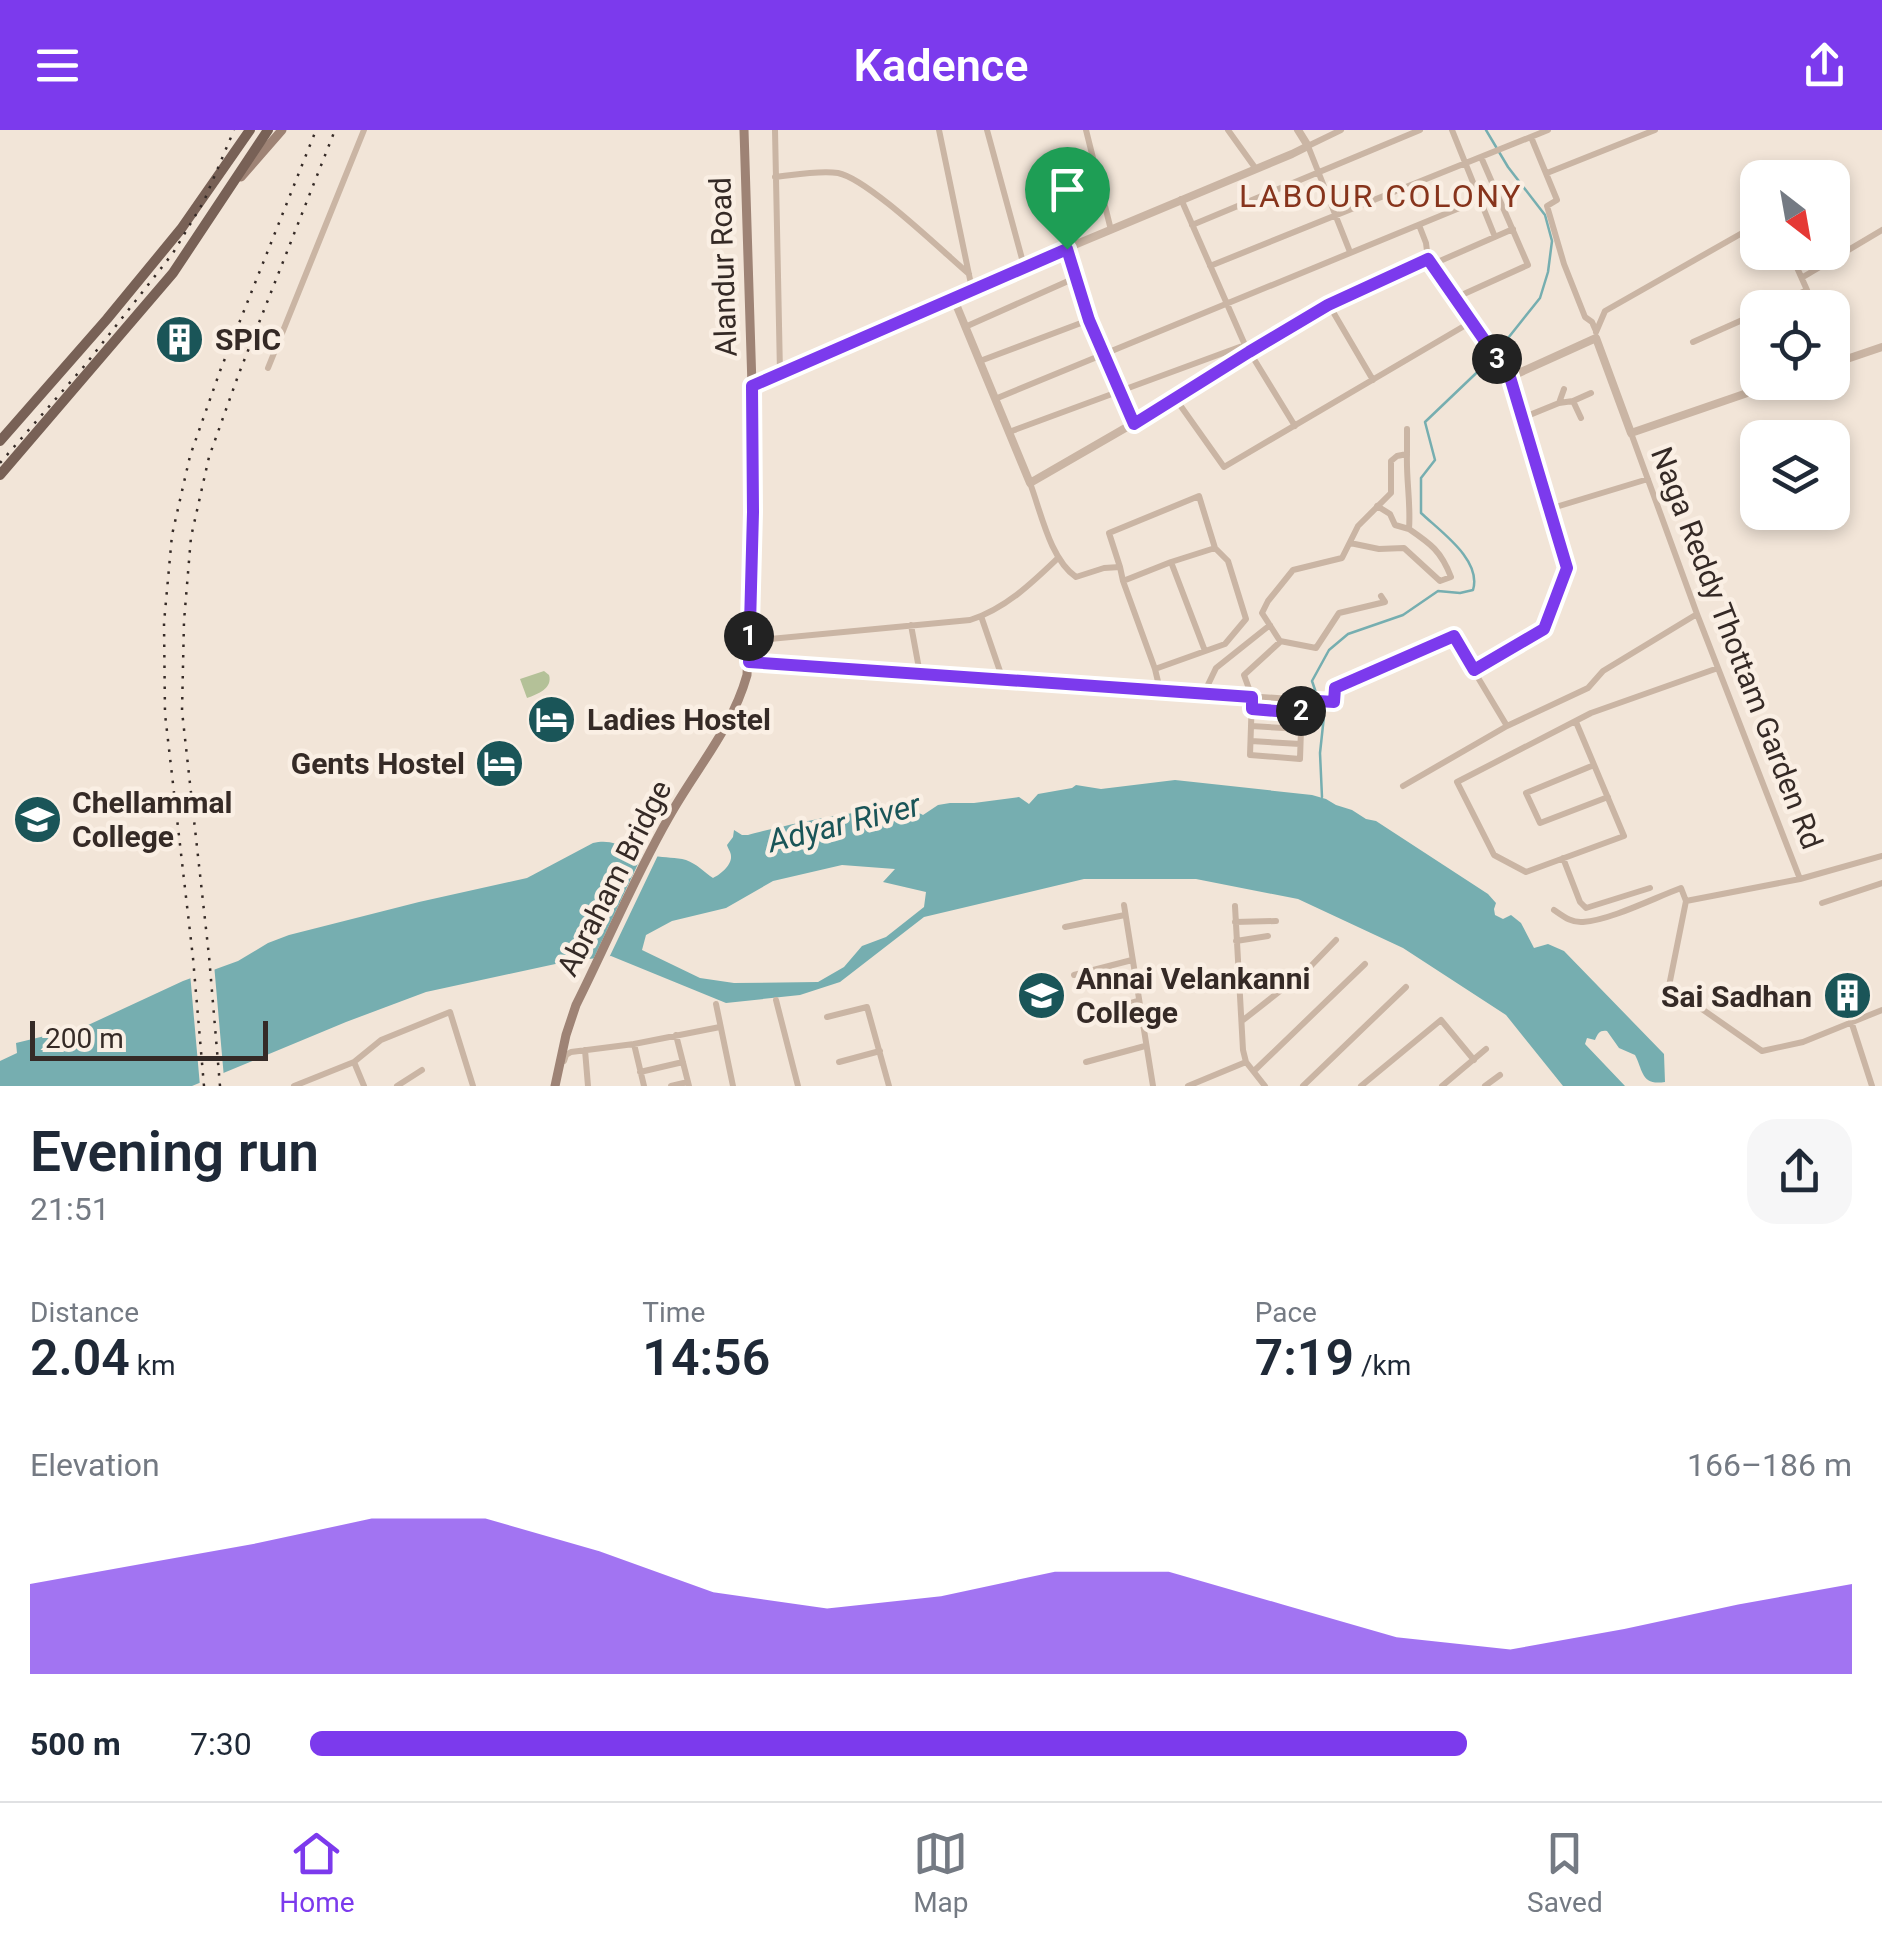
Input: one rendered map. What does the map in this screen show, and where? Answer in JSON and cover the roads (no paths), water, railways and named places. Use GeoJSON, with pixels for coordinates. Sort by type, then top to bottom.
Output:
{"type":"FeatureCollection","features":[{"type":"Feature","properties":{"kind":"main road"},"geometry":{"type":"LineString","coordinates":[[0,442],[108,319],[181,228],[250,130]]}},
{"type":"Feature","properties":{"kind":"main road"},"geometry":{"type":"LineString","coordinates":[[0,475],[172,272],[268,130]]}},
{"type":"Feature","properties":{"kind":"main road"},"geometry":{"type":"LineString","coordinates":[[227,191],[282,130]]}},
{"type":"Feature","properties":{"kind":"main road","name":"Alandur Road"},"geometry":{"type":"LineString","coordinates":[[738,701],[749,662],[753,512],[744,130]]}},
{"type":"Feature","properties":{"kind":"main road","name":"Abraham Bridge"},"geometry":{"type":"LineString","coordinates":[[558,1086],[566,1035],[576,1005],[664,826],[721,736],[738,701]]}},
{"type":"Feature","properties":{"kind":"street"},"geometry":{"type":"LineString","coordinates":[[268,368],[364,130]]}},
{"type":"Feature","properties":{"kind":"street"},"geometry":{"type":"LineString","coordinates":[[775,130],[780,373]]}},
{"type":"Feature","properties":{"kind":"street"},"geometry":{"type":"LineString","coordinates":[[938,130],[972,289]]}},
{"type":"Feature","properties":{"kind":"street"},"geometry":{"type":"LineString","coordinates":[[987,130],[1024,266]]}},
{"type":"Feature","properties":{"kind":"street"},"geometry":{"type":"LineString","coordinates":[[1086,130],[1111,230]]}},
{"type":"Feature","properties":{"kind":"street"},"geometry":{"type":"LineString","coordinates":[[1228,130],[1256,169]]}},
{"type":"Feature","properties":{"kind":"street"},"geometry":{"type":"LineString","coordinates":[[1298,130],[1350,252]]}},
{"type":"Feature","properties":{"kind":"street"},"geometry":{"type":"LineString","coordinates":[[752,386],[1341,130]]}},
{"type":"Feature","properties":{"kind":"street"},"geometry":{"type":"LineString","coordinates":[[1192,224],[1420,130]]}},
{"type":"Feature","properties":{"kind":"street"},"geometry":{"type":"LineString","coordinates":[[1452,130],[1494,237]]}},
{"type":"Feature","properties":{"kind":"street"},"geometry":{"type":"LineString","coordinates":[[1210,266],[1546,130]]}},
{"type":"Feature","properties":{"kind":"street"},"geometry":{"type":"LineString","coordinates":[[1547,174],[1656,130]]}},
{"type":"Feature","properties":{"kind":"street"},"geometry":{"type":"LineString","coordinates":[[1531,136],[1557,201],[1546,206],[1564,264],[1585,317],[1592,322],[1632,433],[1740,396]]}},
{"type":"Feature","properties":{"kind":"street"},"geometry":{"type":"LineString","coordinates":[[1455,298],[1528,265],[1480,157]]}},
{"type":"Feature","properties":{"kind":"street"},"geometry":{"type":"LineString","coordinates":[[775,177],[835,172],[851,178],[969,274]]}},
{"type":"Feature","properties":{"kind":"street"},"geometry":{"type":"LineString","coordinates":[[1181,199],[1247,348],[1294,426]]}},
{"type":"Feature","properties":{"kind":"street"},"geometry":{"type":"LineString","coordinates":[[995,399],[1479,200]]}},
{"type":"Feature","properties":{"kind":"street"},"geometry":{"type":"LineString","coordinates":[[1418,224],[1431,262],[1510,377],[1567,568],[1544,629],[1474,670]]}},
{"type":"Feature","properties":{"kind":"street"},"geometry":{"type":"LineString","coordinates":[[1030,483],[1134,424],[1247,348],[1328,305],[1513,229]]}},
{"type":"Feature","properties":{"kind":"street"},"geometry":{"type":"LineString","coordinates":[[1803,277],[1882,230]]}},
{"type":"Feature","properties":{"kind":"street"},"geometry":{"type":"LineString","coordinates":[[1510,377],[1596,335],[1605,311],[1740,234]]}},
{"type":"Feature","properties":{"kind":"street"},"geometry":{"type":"LineString","coordinates":[[1067,249],[1102,354],[1134,424]]}},
{"type":"Feature","properties":{"kind":"street"},"geometry":{"type":"LineString","coordinates":[[1799,270],[1807,290]]}},
{"type":"Feature","properties":{"kind":"street"},"geometry":{"type":"LineString","coordinates":[[965,327],[1075,278]]}},
{"type":"Feature","properties":{"kind":"street"},"geometry":{"type":"LineString","coordinates":[[953,297],[1058,558],[1076,577],[1110,566],[1120,567]]}},
{"type":"Feature","properties":{"kind":"street"},"geometry":{"type":"LineString","coordinates":[[1328,305],[1374,380]]}},
{"type":"Feature","properties":{"kind":"street"},"geometry":{"type":"LineString","coordinates":[[980,361],[1089,320]]}},
{"type":"Feature","properties":{"kind":"street"},"geometry":{"type":"LineString","coordinates":[[1693,342],[1740,321]]}},
{"type":"Feature","properties":{"kind":"street"},"geometry":{"type":"LineString","coordinates":[[1175,398],[1224,467],[1471,322]]}},
{"type":"Feature","properties":{"kind":"street"},"geometry":{"type":"LineString","coordinates":[[1850,357],[1882,347]]}},
{"type":"Feature","properties":{"kind":"street"},"geometry":{"type":"LineString","coordinates":[[1009,432],[1247,348]]}},
{"type":"Feature","properties":{"kind":"street"},"geometry":{"type":"LineString","coordinates":[[1559,403],[1564,389]]}},
{"type":"Feature","properties":{"kind":"street"},"geometry":{"type":"LineString","coordinates":[[1522,418],[1591,393]]}},
{"type":"Feature","properties":{"kind":"street"},"geometry":{"type":"LineString","coordinates":[[1573,401],[1581,418]]}},
{"type":"Feature","properties":{"kind":"street"},"geometry":{"type":"LineString","coordinates":[[1404,548],[1413,532],[1407,429]]}},
{"type":"Feature","properties":{"kind":"street","name":"Naga Reddy Thottam Garden Rd"},"geometry":{"type":"LineString","coordinates":[[1632,433],[1800,879]]}},
{"type":"Feature","properties":{"kind":"street"},"geometry":{"type":"LineString","coordinates":[[1381,596],[1384,602],[1339,612],[1316,648],[1280,641],[1262,613],[1293,570],[1342,558],[1358,526],[1390,492],[1392,461],[1407,454]]}},
{"type":"Feature","properties":{"kind":"street"},"geometry":{"type":"LineString","coordinates":[[1549,509],[1648,478]]}},
{"type":"Feature","properties":{"kind":"street"},"geometry":{"type":"LineString","coordinates":[[1155,669],[1225,644],[1246,620],[1228,561],[1216,548],[1199,496],[1109,533],[1160,690]]}},
{"type":"Feature","properties":{"kind":"street"},"geometry":{"type":"LineString","coordinates":[[1350,543],[1379,550],[1404,548],[1440,582],[1452,577],[1444,558],[1432,545],[1395,524],[1390,514],[1377,506]]}},
{"type":"Feature","properties":{"kind":"street"},"geometry":{"type":"LineString","coordinates":[[1123,581],[1216,548]]}},
{"type":"Feature","properties":{"kind":"street"},"geometry":{"type":"LineString","coordinates":[[749,641],[970,620],[1019,594],[1058,558]]}},
{"type":"Feature","properties":{"kind":"street"},"geometry":{"type":"LineString","coordinates":[[1171,562],[1205,652]]}},
{"type":"Feature","properties":{"kind":"street"},"geometry":{"type":"LineString","coordinates":[[1403,786],[1507,726],[1588,688],[1603,671],[1697,614]]}},
{"type":"Feature","properties":{"kind":"street"},"geometry":{"type":"LineString","coordinates":[[980,616],[1003,680]]}},
{"type":"Feature","properties":{"kind":"street"},"geometry":{"type":"LineString","coordinates":[[911,625],[920,674]]}},
{"type":"Feature","properties":{"kind":"street"},"geometry":{"type":"LineString","coordinates":[[1204,694],[1216,668],[1270,625]]}},
{"type":"Feature","properties":{"kind":"street"},"geometry":{"type":"LineString","coordinates":[[749,662],[1334,702],[1335,688],[1454,636],[1507,726]]}},
{"type":"Feature","properties":{"kind":"street"},"geometry":{"type":"LineString","coordinates":[[1280,641],[1244,675],[1252,697],[1250,755],[1300,759],[1302,700]]}},
{"type":"Feature","properties":{"kind":"street"},"geometry":{"type":"LineString","coordinates":[[1576,722],[1624,836],[1526,872],[1494,855],[1457,782],[1591,713],[1718,668]]}},
{"type":"Feature","properties":{"kind":"street"},"geometry":{"type":"LineString","coordinates":[[1252,709],[1301,713]]}},
{"type":"Feature","properties":{"kind":"street"},"geometry":{"type":"LineString","coordinates":[[1251,726],[1301,729]]}},
{"type":"Feature","properties":{"kind":"street"},"geometry":{"type":"LineString","coordinates":[[1251,741],[1300,744]]}},
{"type":"Feature","properties":{"kind":"street"},"geometry":{"type":"LineString","coordinates":[[1594,764],[1526,793],[1540,823],[1608,797]]}},
{"type":"Feature","properties":{"kind":"street"},"geometry":{"type":"LineString","coordinates":[[1686,901],[1800,879],[1882,856]]}},
{"type":"Feature","properties":{"kind":"street"},"geometry":{"type":"LineString","coordinates":[[1563,858],[1586,908],[1650,888]]}},
{"type":"Feature","properties":{"kind":"street"},"geometry":{"type":"LineString","coordinates":[[1822,903],[1882,884]]}},
{"type":"Feature","properties":{"kind":"street"},"geometry":{"type":"LineString","coordinates":[[1554,910],[1568,920],[1581,922],[1681,888],[1686,901],[1669,986],[1762,1052],[1803,1042],[1882,1010]]}},
{"type":"Feature","properties":{"kind":"street"},"geometry":{"type":"LineString","coordinates":[[1124,905],[1152,1086]]}},
{"type":"Feature","properties":{"kind":"street"},"geometry":{"type":"LineString","coordinates":[[1235,906],[1240,1021],[1246,1062],[1265,1086]]}},
{"type":"Feature","properties":{"kind":"street"},"geometry":{"type":"LineString","coordinates":[[1065,927],[1125,915]]}},
{"type":"Feature","properties":{"kind":"street"},"geometry":{"type":"LineString","coordinates":[[1235,922],[1276,921]]}},
{"type":"Feature","properties":{"kind":"street"},"geometry":{"type":"LineString","coordinates":[[1236,941],[1268,936]]}},
{"type":"Feature","properties":{"kind":"street"},"geometry":{"type":"LineString","coordinates":[[1240,1021],[1308,969],[1336,940]]}},
{"type":"Feature","properties":{"kind":"street"},"geometry":{"type":"LineString","coordinates":[[1074,975],[1132,960]]}},
{"type":"Feature","properties":{"kind":"street"},"geometry":{"type":"LineString","coordinates":[[1254,1071],[1365,964]]}},
{"type":"Feature","properties":{"kind":"street"},"geometry":{"type":"LineString","coordinates":[[1304,1086],[1406,987]]}},
{"type":"Feature","properties":{"kind":"street"},"geometry":{"type":"LineString","coordinates":[[776,1000],[798,1086]]}},
{"type":"Feature","properties":{"kind":"street"},"geometry":{"type":"LineString","coordinates":[[1080,1018],[1137,1002]]}},
{"type":"Feature","properties":{"kind":"street"},"geometry":{"type":"LineString","coordinates":[[716,1004],[733,1086]]}},
{"type":"Feature","properties":{"kind":"street"},"geometry":{"type":"LineString","coordinates":[[827,1017],[867,1006],[890,1086]]}},
{"type":"Feature","properties":{"kind":"street"},"geometry":{"type":"LineString","coordinates":[[294,1086],[354,1062],[381,1040],[450,1012],[473,1086]]}},
{"type":"Feature","properties":{"kind":"street"},"geometry":{"type":"LineString","coordinates":[[1435,1012],[1474,1060]]}},
{"type":"Feature","properties":{"kind":"street"},"geometry":{"type":"LineString","coordinates":[[1361,1086],[1442,1020]]}},
{"type":"Feature","properties":{"kind":"street"},"geometry":{"type":"LineString","coordinates":[[1851,1021],[1872,1086]]}},
{"type":"Feature","properties":{"kind":"street"},"geometry":{"type":"LineString","coordinates":[[558,1086],[566,1055],[720,1027]]}},
{"type":"Feature","properties":{"kind":"street"},"geometry":{"type":"LineString","coordinates":[[670,1086],[688,1084],[676,1035]]}},
{"type":"Feature","properties":{"kind":"street"},"geometry":{"type":"LineString","coordinates":[[634,1044],[644,1086]]}},
{"type":"Feature","properties":{"kind":"street"},"geometry":{"type":"LineString","coordinates":[[1086,1062],[1146,1046]]}},
{"type":"Feature","properties":{"kind":"street"},"geometry":{"type":"LineString","coordinates":[[1442,1086],[1486,1049]]}},
{"type":"Feature","properties":{"kind":"street"},"geometry":{"type":"LineString","coordinates":[[585,1050],[588,1086]]}},
{"type":"Feature","properties":{"kind":"street"},"geometry":{"type":"LineString","coordinates":[[839,1062],[880,1051]]}},
{"type":"Feature","properties":{"kind":"street"},"geometry":{"type":"LineString","coordinates":[[354,1062],[364,1086]]}},
{"type":"Feature","properties":{"kind":"street"},"geometry":{"type":"LineString","coordinates":[[640,1072],[683,1062]]}},
{"type":"Feature","properties":{"kind":"street"},"geometry":{"type":"LineString","coordinates":[[1188,1086],[1246,1062]]}},
{"type":"Feature","properties":{"kind":"street"},"geometry":{"type":"LineString","coordinates":[[403,1085],[422,1070]]}},
{"type":"Feature","properties":{"kind":"street"},"geometry":{"type":"LineString","coordinates":[[1485,1086],[1500,1074]]}},
{"type":"Feature","properties":{"kind":"water","name":"Adyar River"},"geometry":{"type":"Polygon","coordinates":[[[1175,780],[1312,795],[1376,821],[1488,894],[1496,903],[1495,915],[1503,919],[1511,915],[1521,923],[1534,948],[1548,944],[1564,951],[1664,1054],[1665,1082],[1647,1079],[1635,1055],[1619,1048],[1605,1031],[1595,1040],[1587,1038],[1585,1044],[1625,1086],[1563,1086],[1506,1015],[1403,948],[1298,899],[1196,879],[1084,879],[924,917],[840,982],[800,995],[726,1003],[611,956],[426,992],[192,1086],[0,1086],[0,1061],[17,1053],[16,1043],[86,1026],[289,935],[527,878],[593,843],[609,842],[646,854],[686,860],[713,878],[730,863],[727,845],[734,830],[748,835],[865,811],[909,811],[923,815],[938,805],[950,803],[1019,797],[1029,804],[1038,794],[1076,785],[1101,789],[1175,780]],[[842,865],[773,881],[726,908],[672,921],[646,935],[642,950],[700,978],[734,983],[818,982],[844,967],[862,946],[886,937],[924,907],[926,892],[883,882],[895,869],[842,865]]]}},
{"type":"Feature","properties":{"kind":"waterway"},"geometry":{"type":"LineString","coordinates":[[1486,130],[1508,167],[1545,215],[1552,241],[1540,298],[1497,352]]}},
{"type":"Feature","properties":{"kind":"waterway"},"geometry":{"type":"LineString","coordinates":[[1322,797],[1320,753],[1324,716],[1312,681],[1329,650],[1348,634],[1403,615],[1438,591],[1473,590],[1474,579],[1466,557],[1421,513],[1421,478],[1435,460],[1425,422],[1492,358]]}},
{"type":"Feature","properties":{"kind":"railway"},"geometry":{"type":"LineString","coordinates":[[0,463],[86,364],[173,253],[204,201],[234,130]]}},
{"type":"Feature","properties":{"kind":"railway"},"geometry":{"type":"LineString","coordinates":[[204,1086],[165,714],[164,623],[172,535],[190,456],[220,371],[316,130]]}},
{"type":"Feature","properties":{"kind":"railway"},"geometry":{"type":"LineString","coordinates":[[220,1086],[182,711],[191,537],[209,457],[335,130]]}},
{"type":"Feature","properties":{"kind":"place","name":"SPIC"},"geometry":{"type":"Point","coordinates":[180,339]}},
{"type":"Feature","properties":{"kind":"place","name":"Ladies Hostel"},"geometry":{"type":"Point","coordinates":[552,719]}},
{"type":"Feature","properties":{"kind":"place","name":"Gents Hostel"},"geometry":{"type":"Point","coordinates":[500,763]}},
{"type":"Feature","properties":{"kind":"place","name":"Chellammal College"},"geometry":{"type":"Point","coordinates":[37,819]}},
{"type":"Feature","properties":{"kind":"place","name":"Annai Velankanni College"},"geometry":{"type":"Point","coordinates":[1041,995]}},
{"type":"Feature","properties":{"kind":"place","name":"Sai Sadhan"},"geometry":{"type":"Point","coordinates":[1847,996]}},
{"type":"Feature","properties":{"kind":"district","name":"LABOUR COLONY"},"geometry":{"type":"Point","coordinates":[1381,196]}}]}
